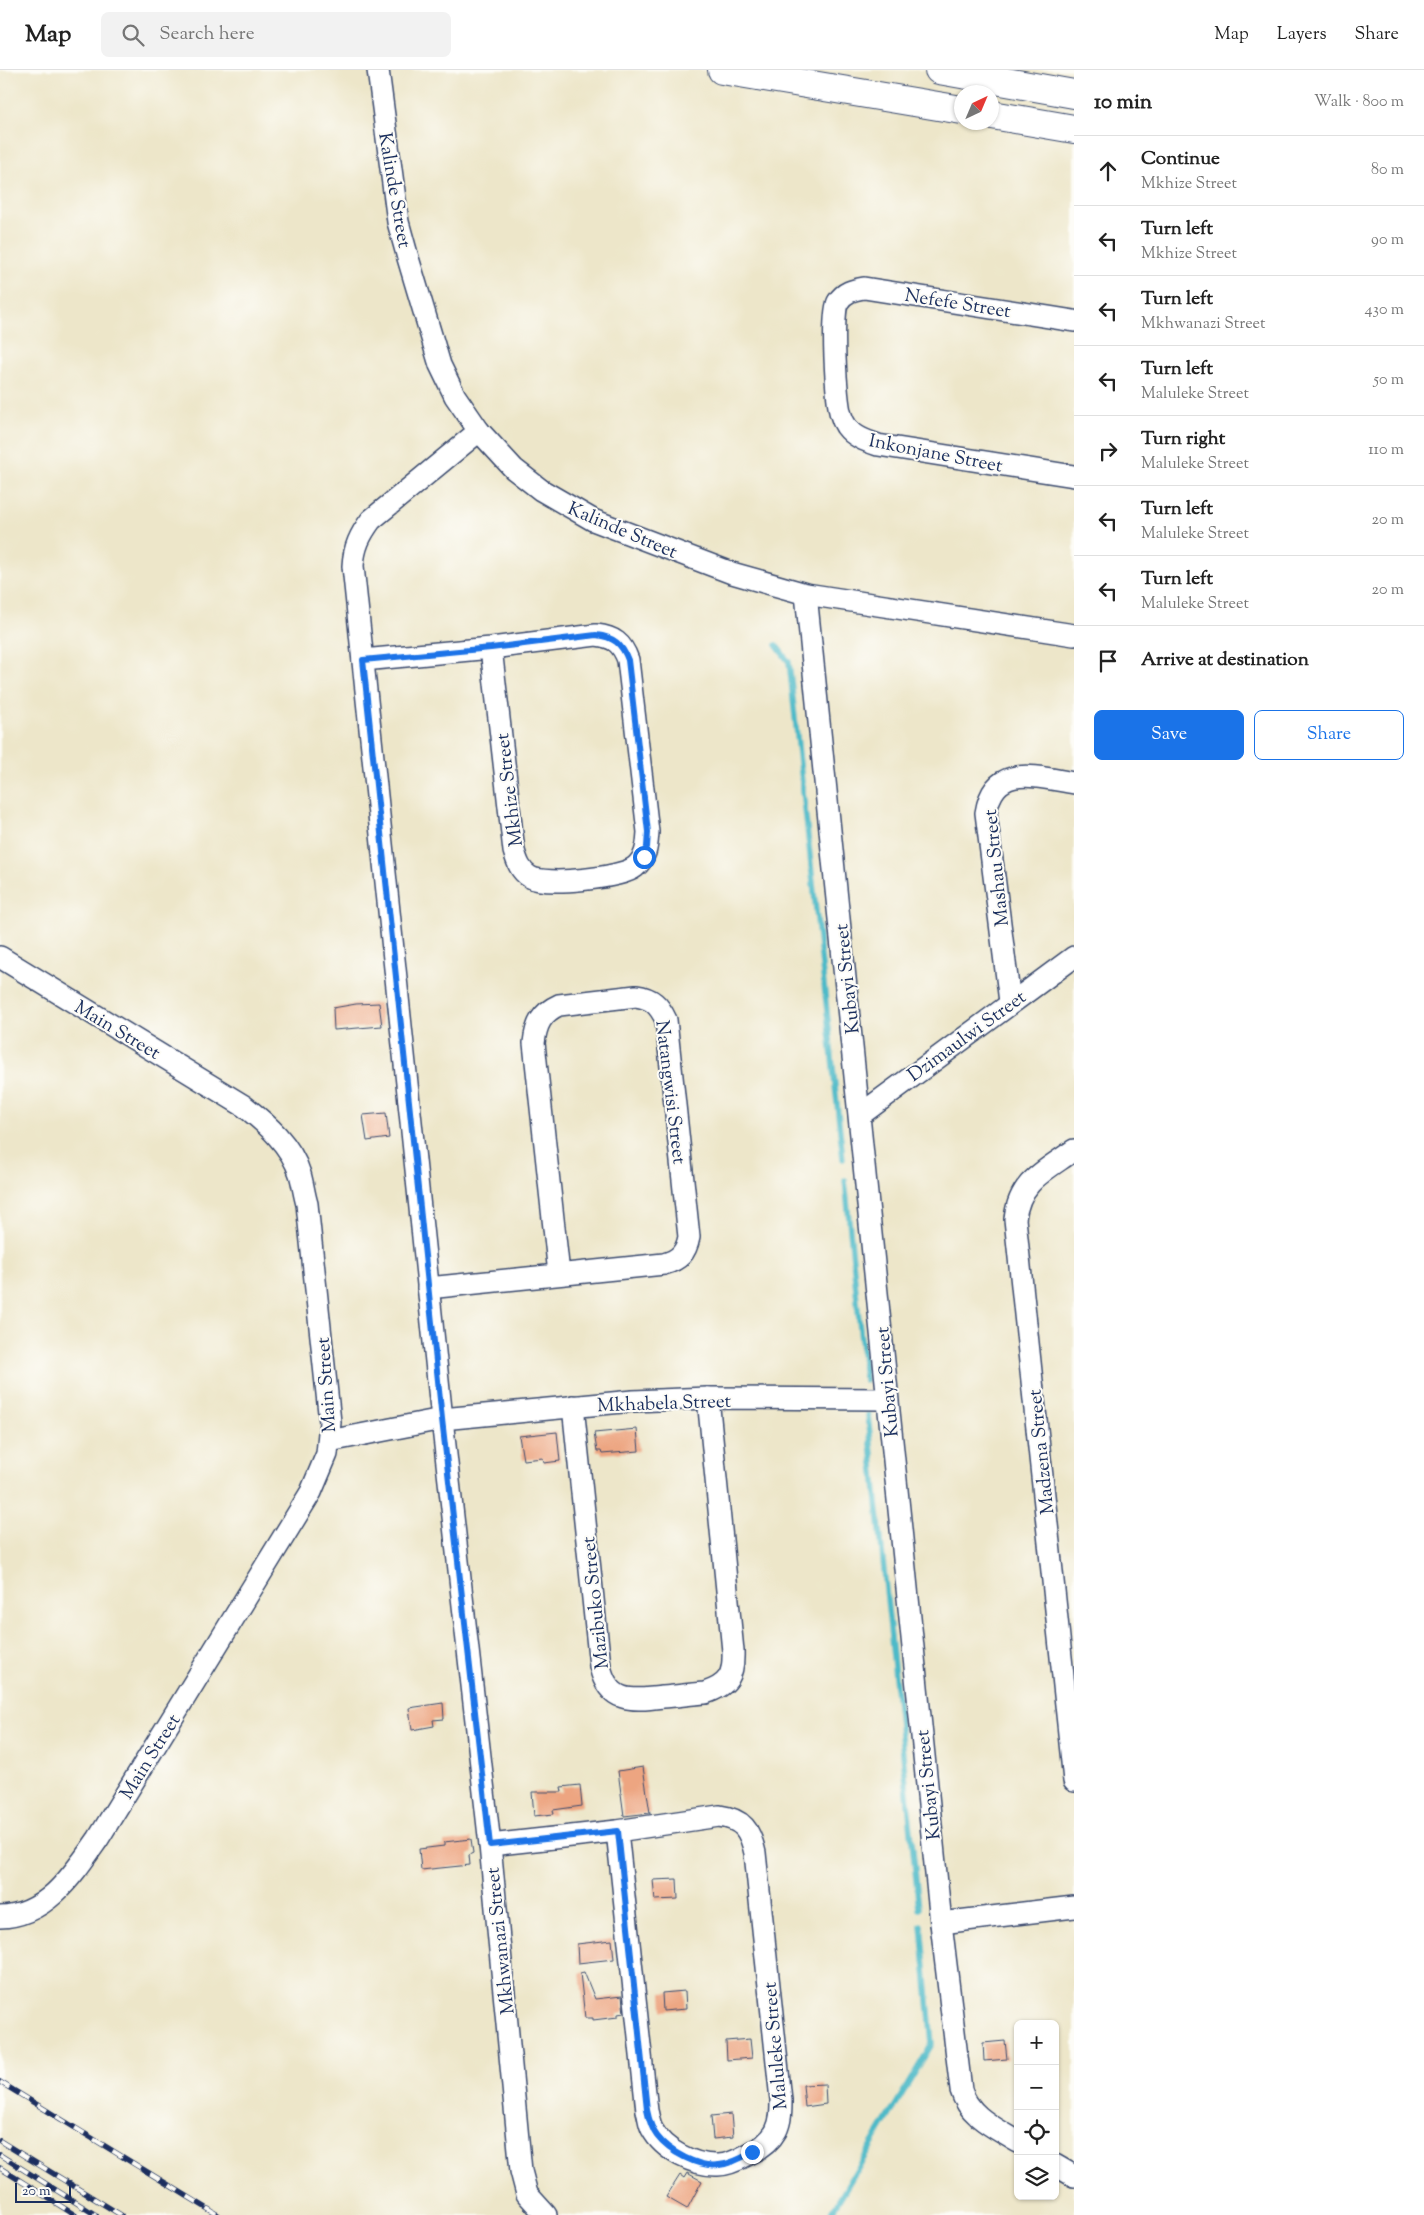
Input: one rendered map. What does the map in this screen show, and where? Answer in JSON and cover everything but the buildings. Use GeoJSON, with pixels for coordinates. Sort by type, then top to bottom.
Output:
{"type":"FeatureCollection","features":[{"type":"Feature","properties":{"kind":"main road"},"geometry":{"type":"LineString","coordinates":[[722,70],[954,109]]}},
{"type":"Feature","properties":{"kind":"main road"},"geometry":{"type":"LineString","coordinates":[[939,70],[1074,94]]}},
{"type":"Feature","properties":{"kind":"main road"},"geometry":{"type":"LineString","coordinates":[[999,116],[1074,129]]}},
{"type":"Feature","properties":{"kind":"street","name":"Kalinde Street"},"geometry":{"type":"LineString","coordinates":[[378,70],[396,213],[440,365],[455,396],[479,431],[514,470],[541,490],[593,520],[741,576],[806,594],[1074,635]]}},
{"type":"Feature","properties":{"kind":"street","name":"Nefefe Street"},"geometry":{"type":"LineString","coordinates":[[843,295],[858,289],[878,290],[1074,321]]}},
{"type":"Feature","properties":{"kind":"street","name":"Inkonjane Street"},"geometry":{"type":"LineString","coordinates":[[843,295],[837,303],[834,322],[839,402],[840,415],[853,434],[878,445],[1074,476]]}},
{"type":"Feature","properties":{"kind":"street","name":"Mkhwanazi Street"},"geometry":{"type":"LineString","coordinates":[[479,431],[382,509],[360,534],[354,550],[353,566],[442,1419],[490,1845],[521,2171],[527,2194],[546,2215]]}},
{"type":"Feature","properties":{"kind":"street","name":"Kubayi Street"},"geometry":{"type":"LineString","coordinates":[[806,594],[941,1922],[961,2090],[964,2101],[974,2114],[1014,2139]]}},
{"type":"Feature","properties":{"kind":"street","name":"Mkhize Street"},"geometry":{"type":"LineString","coordinates":[[363,660],[491,648],[596,635],[607,636],[618,641],[628,660],[648,832],[644,857],[636,866],[626,872],[614,875],[549,881],[530,876],[522,870],[514,851],[491,648]]}},
{"type":"Feature","properties":{"kind":"street","name":"Mashau Street"},"geometry":{"type":"LineString","coordinates":[[1010,1002],[986,813],[988,801],[994,789],[1005,779],[1017,776],[1074,783]]}},
{"type":"Feature","properties":{"kind":"street","name":"Main Street"},"geometry":{"type":"LineString","coordinates":[[0,957],[244,1106],[269,1125],[285,1146],[300,1172],[307,1204],[328,1383],[330,1422],[329,1440],[320,1472],[311,1492],[86,1856],[57,1892],[37,1906],[14,1916],[0,1917]]}},
{"type":"Feature","properties":{"kind":"street","name":"Dzimaulwi Street"},"geometry":{"type":"LineString","coordinates":[[860,1115],[1010,1002],[1074,957]]}},
{"type":"Feature","properties":{"kind":"street","name":"Natangwisi Street"},"geometry":{"type":"LineString","coordinates":[[428,1288],[664,1264],[679,1258],[687,1246],[689,1237],[666,1020],[656,1003],[647,998],[636,996],[559,1005],[549,1010],[536,1028],[534,1043],[559,1274]]}},
{"type":"Feature","properties":{"kind":"street","name":"Madzena Street"},"geometry":{"type":"LineString","coordinates":[[1074,1150],[1023,1190],[1017,1204],[1015,1219],[1074,1780]]}},
{"type":"Feature","properties":{"kind":"street","name":"Mkhabela Street"},"geometry":{"type":"LineString","coordinates":[[329,1440],[442,1419],[573,1406],[708,1398],[887,1399]]}},
{"type":"Feature","properties":{"kind":"street","name":"Mazibuko Street"},"geometry":{"type":"LineString","coordinates":[[573,1406],[603,1680],[620,1697],[636,1700],[705,1693],[724,1685],[733,1670],[732,1641],[708,1398]]}},
{"type":"Feature","properties":{"kind":"street","name":"Maluleke Street"},"geometry":{"type":"LineString","coordinates":[[490,1845],[618,1831],[719,1816],[732,1817],[742,1824],[753,1842],[781,2100],[780,2118],[776,2130],[767,2142],[735,2161],[718,2166],[701,2164],[670,2148],[658,2138],[651,2128],[647,2110],[618,1831]]}},
{"type":"Feature","properties":{"kind":"street"},"geometry":{"type":"LineString","coordinates":[[941,1922],[1074,1907]]}},
{"type":"Feature","properties":{"kind":"street"},"geometry":{"type":"LineString","coordinates":[[1059,2167],[1074,2176]]}},
{"type":"Feature","properties":{"kind":"waterway"},"geometry":{"type":"LineString","coordinates":[[776,645],[789,662],[843,1159]]}},
{"type":"Feature","properties":{"kind":"waterway"},"geometry":{"type":"LineString","coordinates":[[845,1180],[865,1380]]}},
{"type":"Feature","properties":{"kind":"waterway"},"geometry":{"type":"LineString","coordinates":[[868,1415],[919,1909]]}},
{"type":"Feature","properties":{"kind":"waterway"},"geometry":{"type":"LineString","coordinates":[[830,2215],[932,2044],[921,1925]]}},
{"type":"Feature","properties":{"kind":"railway"},"geometry":{"type":"LineString","coordinates":[[0,2082],[218,2215]]}},
{"type":"Feature","properties":{"kind":"railway"},"geometry":{"type":"LineString","coordinates":[[0,2141],[121,2215]]}},
{"type":"Feature","properties":{"kind":"railway"},"geometry":{"type":"LineString","coordinates":[[0,2155],[96,2215]]}},
{"type":"Feature","properties":{"kind":"railway"},"geometry":{"type":"LineString","coordinates":[[0,2168],[75,2215]]}},
{"type":"Feature","properties":{"kind":"route"},"geometry":{"type":"LineString","coordinates":[[644,857],[648,832],[628,660],[618,641],[607,636],[596,635],[491,648],[363,660],[442,1419],[490,1845],[618,1831],[647,2110],[651,2128],[658,2138],[670,2148],[701,2164],[718,2166],[735,2161],[752,2152]]}}]}
